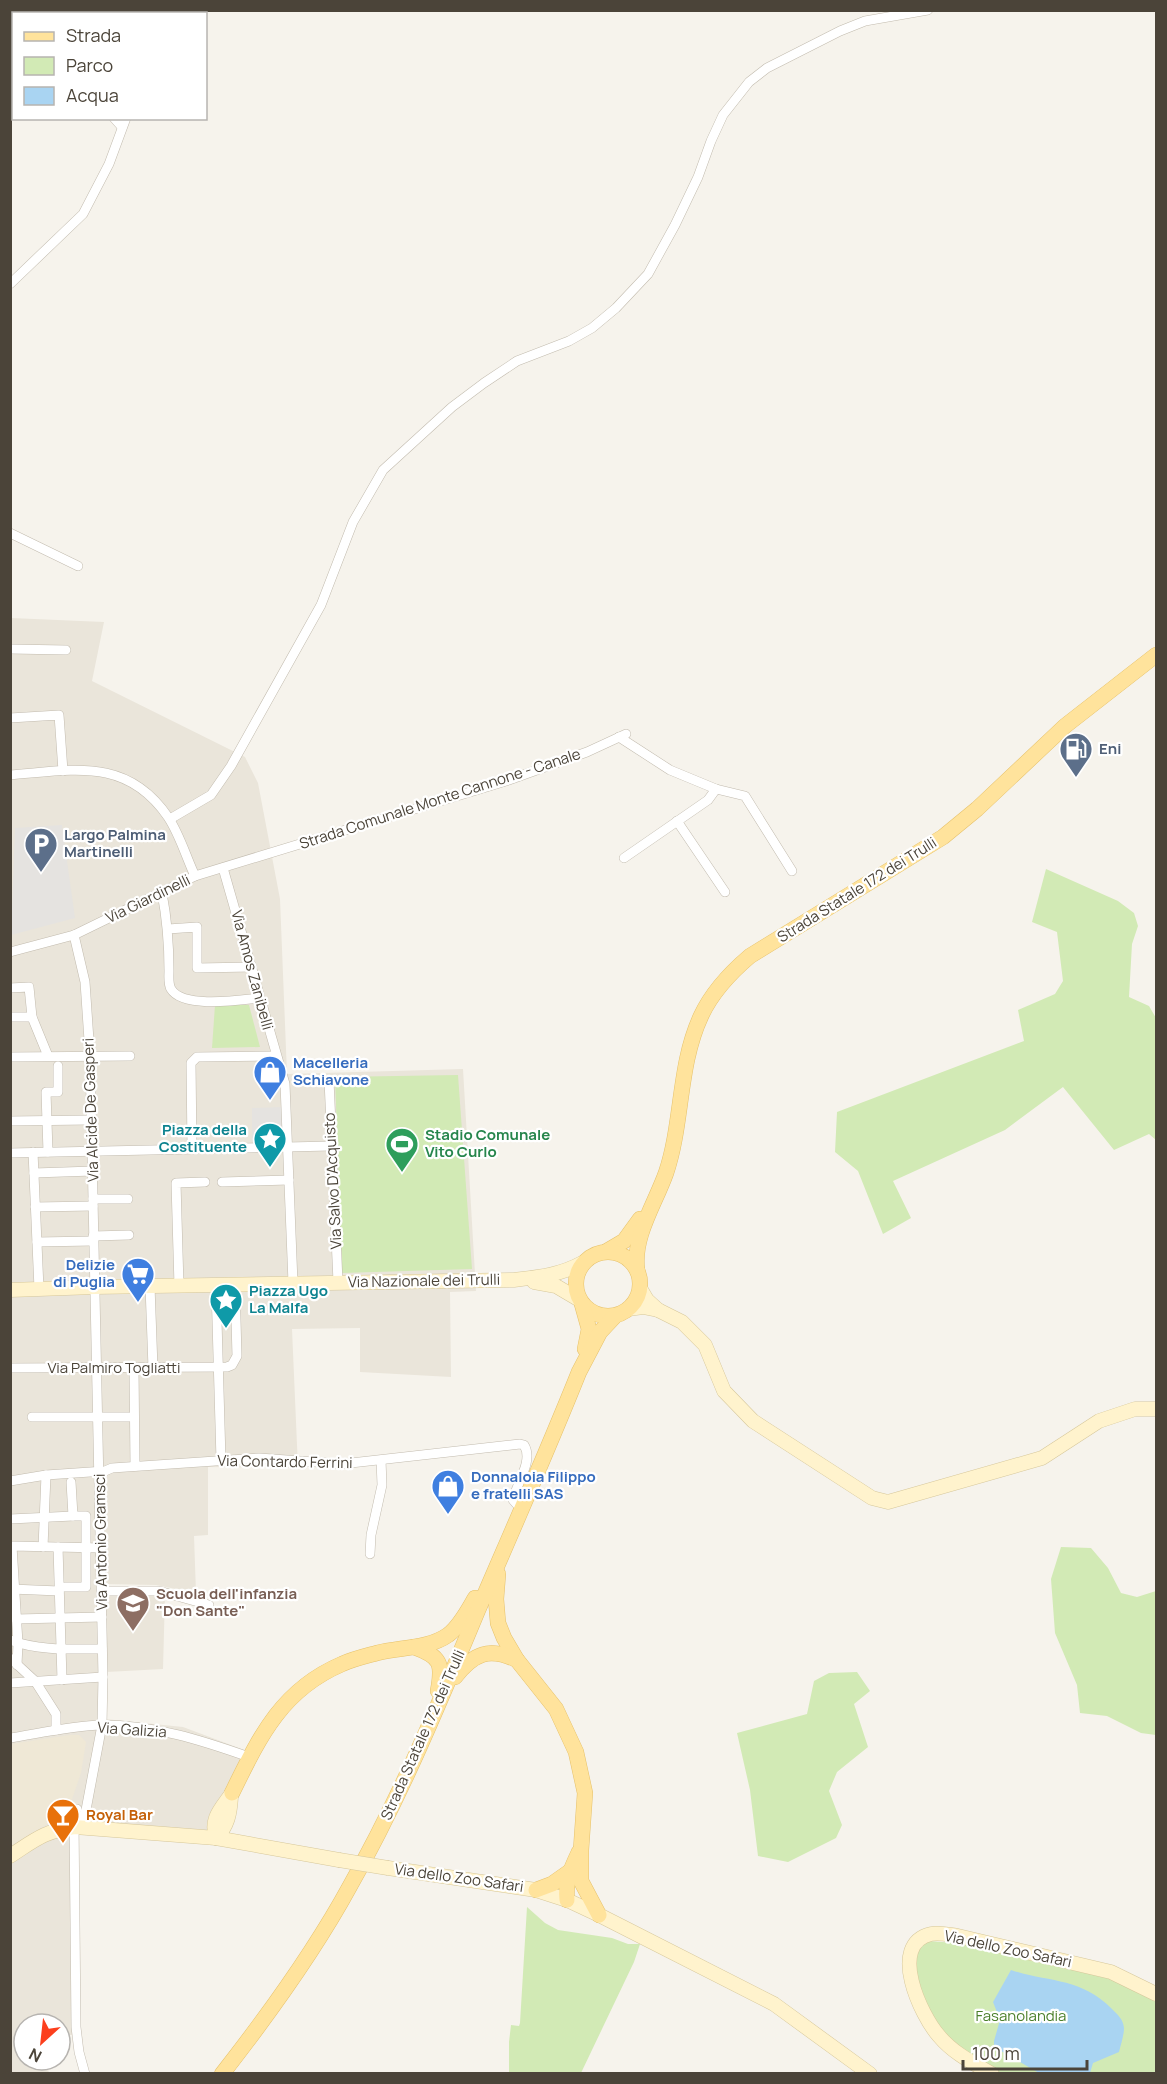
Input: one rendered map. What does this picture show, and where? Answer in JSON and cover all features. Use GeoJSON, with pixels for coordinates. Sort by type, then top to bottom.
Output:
{"type":"FeatureCollection","features":[{"type":"Feature","properties":{"kind":"main road","name":"Strada Statale 172 dei Trulli"},"geometry":{"type":"LineString","coordinates":[[222,2073],[259,2025],[321,1935],[379,1833],[444,1692],[579,1372],[600,1332],[637,1298],[640,1288],[637,1247],[670,1157],[690,1049],[700,1017],[713,994],[731,972],[750,956],[943,837],[977,809],[1065,726],[1156,655]]}},
{"type":"Feature","properties":{"kind":"main road","name":"Strada Statale 172 dei Trulli"},"geometry":{"type":"LineString","coordinates":[[579,1372],[589,1329],[575,1284],[582,1263],[630,1236],[659,1189]]}},
{"type":"Feature","properties":{"kind":"main road"},"geometry":{"type":"LineString","coordinates":[[607,1251],[628,1258],[637,1269]]}},
{"type":"Feature","properties":{"kind":"main road"},"geometry":{"type":"LineString","coordinates":[[580,1302],[594,1313],[608,1316],[622,1312]]}},
{"type":"Feature","properties":{"kind":"main road"},"geometry":{"type":"LineString","coordinates":[[232,1793],[268,1724],[285,1704],[308,1684],[342,1664],[378,1653],[433,1642],[449,1634],[461,1621],[500,1560]]}},
{"type":"Feature","properties":{"kind":"main road"},"geometry":{"type":"LineString","coordinates":[[500,1560],[496,1599],[498,1623],[517,1660],[556,1709],[576,1752],[585,1793],[581,1850],[575,1877],[576,1892],[567,1900]]}},
{"type":"Feature","properties":{"kind":"main road"},"geometry":{"type":"LineString","coordinates":[[414,1647],[428,1652],[440,1664],[441,1672],[434,1715]]}},
{"type":"Feature","properties":{"kind":"main road"},"geometry":{"type":"LineString","coordinates":[[444,1692],[466,1663],[481,1654],[501,1653],[517,1660]]}},
{"type":"Feature","properties":{"kind":"main road"},"geometry":{"type":"LineString","coordinates":[[536,1890],[575,1877]]}},
{"type":"Feature","properties":{"kind":"main road"},"geometry":{"type":"LineString","coordinates":[[575,1877],[599,1915]]}},
{"type":"Feature","properties":{"kind":"street"},"geometry":{"type":"LineString","coordinates":[[170,819],[211,795],[231,766],[321,605],[353,522],[383,471],[452,407],[484,383],[517,361],[569,341],[592,328],[616,308],[648,274],[698,177],[723,115],[749,82],[767,68],[840,31],[865,21],[928,10]]}},
{"type":"Feature","properties":{"kind":"street"},"geometry":{"type":"LineString","coordinates":[[10,284],[82,214],[109,164],[124,123]]}},
{"type":"Feature","properties":{"kind":"street"},"geometry":{"type":"LineString","coordinates":[[10,533],[78,566]]}},
{"type":"Feature","properties":{"kind":"street"},"geometry":{"type":"LineString","coordinates":[[10,649],[66,650]]}},
{"type":"Feature","properties":{"kind":"street"},"geometry":{"type":"LineString","coordinates":[[10,718],[59,715],[63,771]]}},
{"type":"Feature","properties":{"kind":"street","name":"Strada Comunale Monte Cannone - Canale"},"geometry":{"type":"LineString","coordinates":[[287,848],[509,780],[587,752],[622,735],[670,770],[716,789]]}},
{"type":"Feature","properties":{"kind":"street"},"geometry":{"type":"LineString","coordinates":[[10,775],[98,771],[127,778],[152,796],[170,819],[195,876]]}},
{"type":"Feature","properties":{"kind":"street"},"geometry":{"type":"LineString","coordinates":[[624,858],[708,800],[716,789],[745,796],[792,871]]}},
{"type":"Feature","properties":{"kind":"street"},"geometry":{"type":"LineString","coordinates":[[677,821],[726,892]]}},
{"type":"Feature","properties":{"kind":"street","name":"Via Giardinelli"},"geometry":{"type":"LineString","coordinates":[[10,952],[74,935],[195,876],[287,848]]}},
{"type":"Feature","properties":{"kind":"street","name":"Via Amos Zanibelli"},"geometry":{"type":"LineString","coordinates":[[223,868],[285,1084],[288,1147]]}},
{"type":"Feature","properties":{"kind":"street"},"geometry":{"type":"LineString","coordinates":[[162,893],[168,929],[171,989],[191,1000],[260,998]]}},
{"type":"Feature","properties":{"kind":"street"},"geometry":{"type":"LineString","coordinates":[[168,929],[197,927],[197,968],[252,967]]}},
{"type":"Feature","properties":{"kind":"street","name":"Via Alcide De Gasperi"},"geometry":{"type":"LineString","coordinates":[[74,935],[85,982],[90,1055],[94,1287]]}},
{"type":"Feature","properties":{"kind":"street"},"geometry":{"type":"LineString","coordinates":[[10,988],[29,987],[32,1017],[48,1056]]}},
{"type":"Feature","properties":{"kind":"street"},"geometry":{"type":"LineString","coordinates":[[10,1017],[32,1017]]}},
{"type":"Feature","properties":{"kind":"street"},"geometry":{"type":"LineString","coordinates":[[10,1057],[130,1056]]}},
{"type":"Feature","properties":{"kind":"street"},"geometry":{"type":"LineString","coordinates":[[192,1149],[191,1063],[197,1057],[276,1056]]}},
{"type":"Feature","properties":{"kind":"street"},"geometry":{"type":"LineString","coordinates":[[48,1152],[46,1092],[58,1092],[57,1066]]}},
{"type":"Feature","properties":{"kind":"street","name":"Via Salvo D'Acquisto"},"geometry":{"type":"LineString","coordinates":[[329,1080],[338,1282]]}},
{"type":"Feature","properties":{"kind":"street"},"geometry":{"type":"LineString","coordinates":[[10,1121],[90,1120]]}},
{"type":"Feature","properties":{"kind":"street"},"geometry":{"type":"LineString","coordinates":[[10,1153],[331,1146]]}},
{"type":"Feature","properties":{"kind":"street"},"geometry":{"type":"LineString","coordinates":[[288,1147],[293,1283]]}},
{"type":"Feature","properties":{"kind":"street"},"geometry":{"type":"LineString","coordinates":[[33,1152],[39,1289]]}},
{"type":"Feature","properties":{"kind":"street"},"geometry":{"type":"LineString","coordinates":[[34,1173],[93,1172]]}},
{"type":"Feature","properties":{"kind":"street"},"geometry":{"type":"LineString","coordinates":[[222,1182],[289,1180]]}},
{"type":"Feature","properties":{"kind":"street"},"geometry":{"type":"LineString","coordinates":[[179,1286],[176,1183],[205,1182]]}},
{"type":"Feature","properties":{"kind":"street"},"geometry":{"type":"LineString","coordinates":[[36,1207],[128,1199]]}},
{"type":"Feature","properties":{"kind":"street"},"geometry":{"type":"LineString","coordinates":[[37,1242],[129,1235]]}},
{"type":"Feature","properties":{"kind":"street","name":"Via Nazionale dei Trulli"},"geometry":{"type":"LineString","coordinates":[[10,1290],[514,1280],[556,1274],[568,1271],[582,1263]]}},
{"type":"Feature","properties":{"kind":"street","name":"Via Nazionale dei Trulli"},"geometry":{"type":"LineString","coordinates":[[514,1280],[556,1286],[580,1302]]}},
{"type":"Feature","properties":{"kind":"street"},"geometry":{"type":"LineString","coordinates":[[218,1367],[232,1365],[237,1356],[236,1285]]}},
{"type":"Feature","properties":{"kind":"street"},"geometry":{"type":"LineString","coordinates":[[150,1286],[153,1368]]}},
{"type":"Feature","properties":{"kind":"street"},"geometry":{"type":"LineString","coordinates":[[216,1286],[221,1460]]}},
{"type":"Feature","properties":{"kind":"street","name":"Via Antonio Gramsci"},"geometry":{"type":"LineString","coordinates":[[75,1827],[81,1820],[81,1810],[87,1795],[102,1725],[100,1472],[94,1287]]}},
{"type":"Feature","properties":{"kind":"street"},"geometry":{"type":"LineString","coordinates":[[640,1288],[647,1300],[658,1310]]}},
{"type":"Feature","properties":{"kind":"street"},"geometry":{"type":"LineString","coordinates":[[622,1312],[643,1307],[658,1310],[682,1322],[705,1345],[724,1391],[753,1421],[872,1498],[888,1502],[1042,1458],[1099,1420],[1135,1409],[1156,1409]]}},
{"type":"Feature","properties":{"kind":"street","name":"Via Palmiro Togliatti"},"geometry":{"type":"LineString","coordinates":[[10,1368],[218,1367]]}},
{"type":"Feature","properties":{"kind":"street"},"geometry":{"type":"LineString","coordinates":[[134,1368],[135,1466]]}},
{"type":"Feature","properties":{"kind":"street"},"geometry":{"type":"LineString","coordinates":[[32,1417],[129,1417]]}},
{"type":"Feature","properties":{"kind":"street","name":"Via Contardo Ferrini"},"geometry":{"type":"LineString","coordinates":[[10,1481],[135,1466],[259,1458],[342,1464],[512,1444],[524,1445],[528,1451],[513,1500],[520,1509]]}},
{"type":"Feature","properties":{"kind":"street"},"geometry":{"type":"LineString","coordinates":[[370,1554],[371,1534],[382,1485],[381,1460]]}},
{"type":"Feature","properties":{"kind":"street"},"geometry":{"type":"LineString","coordinates":[[43,1547],[46,1475]]}},
{"type":"Feature","properties":{"kind":"street"},"geometry":{"type":"LineString","coordinates":[[10,1519],[73,1516],[71,1482]]}},
{"type":"Feature","properties":{"kind":"street","name":"Via Antonio Gramsci"},"geometry":{"type":"LineString","coordinates":[[62,1589],[86,1587],[86,1516],[73,1516]]}},
{"type":"Feature","properties":{"kind":"street"},"geometry":{"type":"LineString","coordinates":[[56,1730],[56,1714],[35,1681],[14,1661],[16,1618],[12,1546],[101,1548]]}},
{"type":"Feature","properties":{"kind":"street"},"geometry":{"type":"LineString","coordinates":[[58,1547],[62,1589],[60,1618],[62,1680]]}},
{"type":"Feature","properties":{"kind":"street"},"geometry":{"type":"LineString","coordinates":[[13,1590],[62,1589]]}},
{"type":"Feature","properties":{"kind":"street"},"geometry":{"type":"LineString","coordinates":[[102,1591],[159,1591],[209,1605]]}},
{"type":"Feature","properties":{"kind":"street"},"geometry":{"type":"LineString","coordinates":[[16,1618],[102,1617]]}},
{"type":"Feature","properties":{"kind":"street"},"geometry":{"type":"LineString","coordinates":[[14,1641],[61,1648],[102,1649]]}},
{"type":"Feature","properties":{"kind":"street"},"geometry":{"type":"LineString","coordinates":[[10,1683],[103,1677]]}},
{"type":"Feature","properties":{"kind":"street","name":"Via Galizia"},"geometry":{"type":"LineString","coordinates":[[10,1738],[102,1725],[164,1730],[249,1757]]}},
{"type":"Feature","properties":{"kind":"street"},"geometry":{"type":"LineString","coordinates":[[216,1838],[224,1830],[222,1818],[232,1793]]}},
{"type":"Feature","properties":{"kind":"street"},"geometry":{"type":"LineString","coordinates":[[55,1830],[81,1810],[98,1828]]}},
{"type":"Feature","properties":{"kind":"street"},"geometry":{"type":"LineString","coordinates":[[184,1834],[222,1818]]}},
{"type":"Feature","properties":{"kind":"street"},"geometry":{"type":"LineString","coordinates":[[222,1818],[254,1845]]}},
{"type":"Feature","properties":{"kind":"street"},"geometry":{"type":"LineString","coordinates":[[75,1827],[76,2027],[79,2052],[86,2073]]}},
{"type":"Feature","properties":{"kind":"street","name":"Via dello Zoo Safari"},"geometry":{"type":"LineString","coordinates":[[10,1856],[45,1833],[75,1827],[98,1828],[216,1838],[388,1868],[536,1890],[567,1900],[599,1915],[774,2004],[870,2073]]}},
{"type":"Feature","properties":{"kind":"street","name":"Via dello Zoo Safari"},"geometry":{"type":"LineString","coordinates":[[992,2073],[951,2048],[938,2036],[926,2018],[909,1966],[913,1947],[922,1938],[931,1934],[958,1936],[1111,1971],[1156,1994]]}},
{"type":"Feature","properties":{"kind":"shaded area"},"geometry":{"type":"Polygon","coordinates":[[[11,618],[104,622],[92,681],[245,757],[258,783],[280,899],[287,1074],[463,1069],[476,1291],[450,1292],[451,1377],[360,1372],[360,1328],[292,1329],[298,1468],[208,1467],[208,1535],[194,1536],[196,1593],[156,1585],[106,1584],[105,1594],[165,1595],[163,1669],[106,1672],[105,1719],[183,1727],[255,1754],[217,1843],[74,1834],[81,2034],[72,2035],[72,2012],[12,2012],[12,2072],[49,2073],[11,2074],[11,618]]]}},
{"type":"Feature","properties":{"kind":"shaded area","name":"Largo Palmina Martinelli"},"geometry":{"type":"Polygon","coordinates":[[[62,825],[75,918],[11,935],[15,828],[62,825]]]}},
{"type":"Feature","properties":{"kind":"shaded area"},"geometry":{"type":"Polygon","coordinates":[[[283,1107],[283,1141],[252,1142],[252,1108],[283,1107]]]}},
{"type":"Feature","properties":{"kind":"shaded area"},"geometry":{"type":"Polygon","coordinates":[[[79,1735],[86,1742],[81,1773],[71,1802],[61,1816],[11,1846],[11,1744],[79,1735]]]}},
{"type":"Feature","properties":{"kind":"green space"},"geometry":{"type":"Polygon","coordinates":[[[1046,869],[1118,901],[1134,913],[1138,926],[1132,944],[1129,997],[1149,1006],[1156,1018],[1156,1140],[1149,1134],[1114,1150],[1063,1087],[1005,1130],[893,1181],[911,1218],[883,1234],[858,1171],[835,1152],[837,1112],[1024,1041],[1018,1010],[1055,994],[1063,981],[1057,932],[1032,922],[1046,869]]]}},
{"type":"Feature","properties":{"kind":"green space"},"geometry":{"type":"Polygon","coordinates":[[[215,1005],[249,1005],[260,1047],[212,1048],[215,1005]]]}},
{"type":"Feature","properties":{"kind":"green space","name":"Stadio Comunale Vito Curlo"},"geometry":{"type":"Polygon","coordinates":[[[458,1075],[472,1269],[342,1273],[335,1077],[458,1075]]]}},
{"type":"Feature","properties":{"kind":"green space"},"geometry":{"type":"Polygon","coordinates":[[[1061,1547],[1091,1548],[1108,1568],[1121,1593],[1137,1597],[1156,1591],[1156,1735],[1141,1733],[1107,1716],[1080,1713],[1077,1685],[1055,1633],[1051,1579],[1061,1547]]]}},
{"type":"Feature","properties":{"kind":"green space"},"geometry":{"type":"Polygon","coordinates":[[[857,1672],[870,1691],[854,1704],[868,1747],[837,1772],[829,1791],[842,1825],[836,1838],[788,1862],[758,1856],[750,1790],[737,1733],[807,1714],[814,1681],[829,1673],[857,1672]]]}},
{"type":"Feature","properties":{"kind":"green space"},"geometry":{"type":"Polygon","coordinates":[[[527,1907],[545,1923],[558,1930],[612,1938],[628,1944],[640,1944],[634,1962],[581,2073],[509,2073],[511,2025],[519,2026],[520,2023],[527,1907]]]}},
{"type":"Feature","properties":{"kind":"green space","name":"Fasanolandia"},"geometry":{"type":"Polygon","coordinates":[[[928,1941],[956,1943],[1111,1976],[1156,2002],[1156,2073],[1001,2073],[974,2059],[955,2046],[943,2033],[929,2012],[918,1988],[914,1965],[916,1954],[928,1941]]]}},
{"type":"Feature","properties":{"kind":"water"},"geometry":{"type":"Polygon","coordinates":[[[1011,1970],[1064,1982],[1088,1991],[1100,1999],[1123,2022],[1124,2031],[1119,2052],[1093,2063],[1090,2073],[1039,2073],[994,2047],[1000,2020],[993,2002],[1011,1970]]]}},
{"type":"Feature","properties":{"kind":"place","name":"Eni"},"geometry":{"type":"Point","coordinates":[1076,778]}},
{"type":"Feature","properties":{"kind":"place","name":"Largo Palmina Martinelli"},"geometry":{"type":"Point","coordinates":[41,873]}},
{"type":"Feature","properties":{"kind":"place","name":"Macelleria Schiavone"},"geometry":{"type":"Point","coordinates":[270,1101]}},
{"type":"Feature","properties":{"kind":"place","name":"Piazza della Costituente"},"geometry":{"type":"Point","coordinates":[270,1168]}},
{"type":"Feature","properties":{"kind":"place","name":"Stadio Comunale Vito Curlo"},"geometry":{"type":"Point","coordinates":[402,1173]}},
{"type":"Feature","properties":{"kind":"place","name":"Delizie di Puglia"},"geometry":{"type":"Point","coordinates":[138,1303]}},
{"type":"Feature","properties":{"kind":"place","name":"Piazza Ugo La Malfa"},"geometry":{"type":"Point","coordinates":[226,1329]}},
{"type":"Feature","properties":{"kind":"place","name":"Donnaloia Filippo e fratelli SAS"},"geometry":{"type":"Point","coordinates":[448,1515]}},
{"type":"Feature","properties":{"kind":"place","name":"Scuola dell'infanzia \"Don Sante\""},"geometry":{"type":"Point","coordinates":[133,1632]}},
{"type":"Feature","properties":{"kind":"place","name":"Royal Bar"},"geometry":{"type":"Point","coordinates":[63,1844]}}]}
